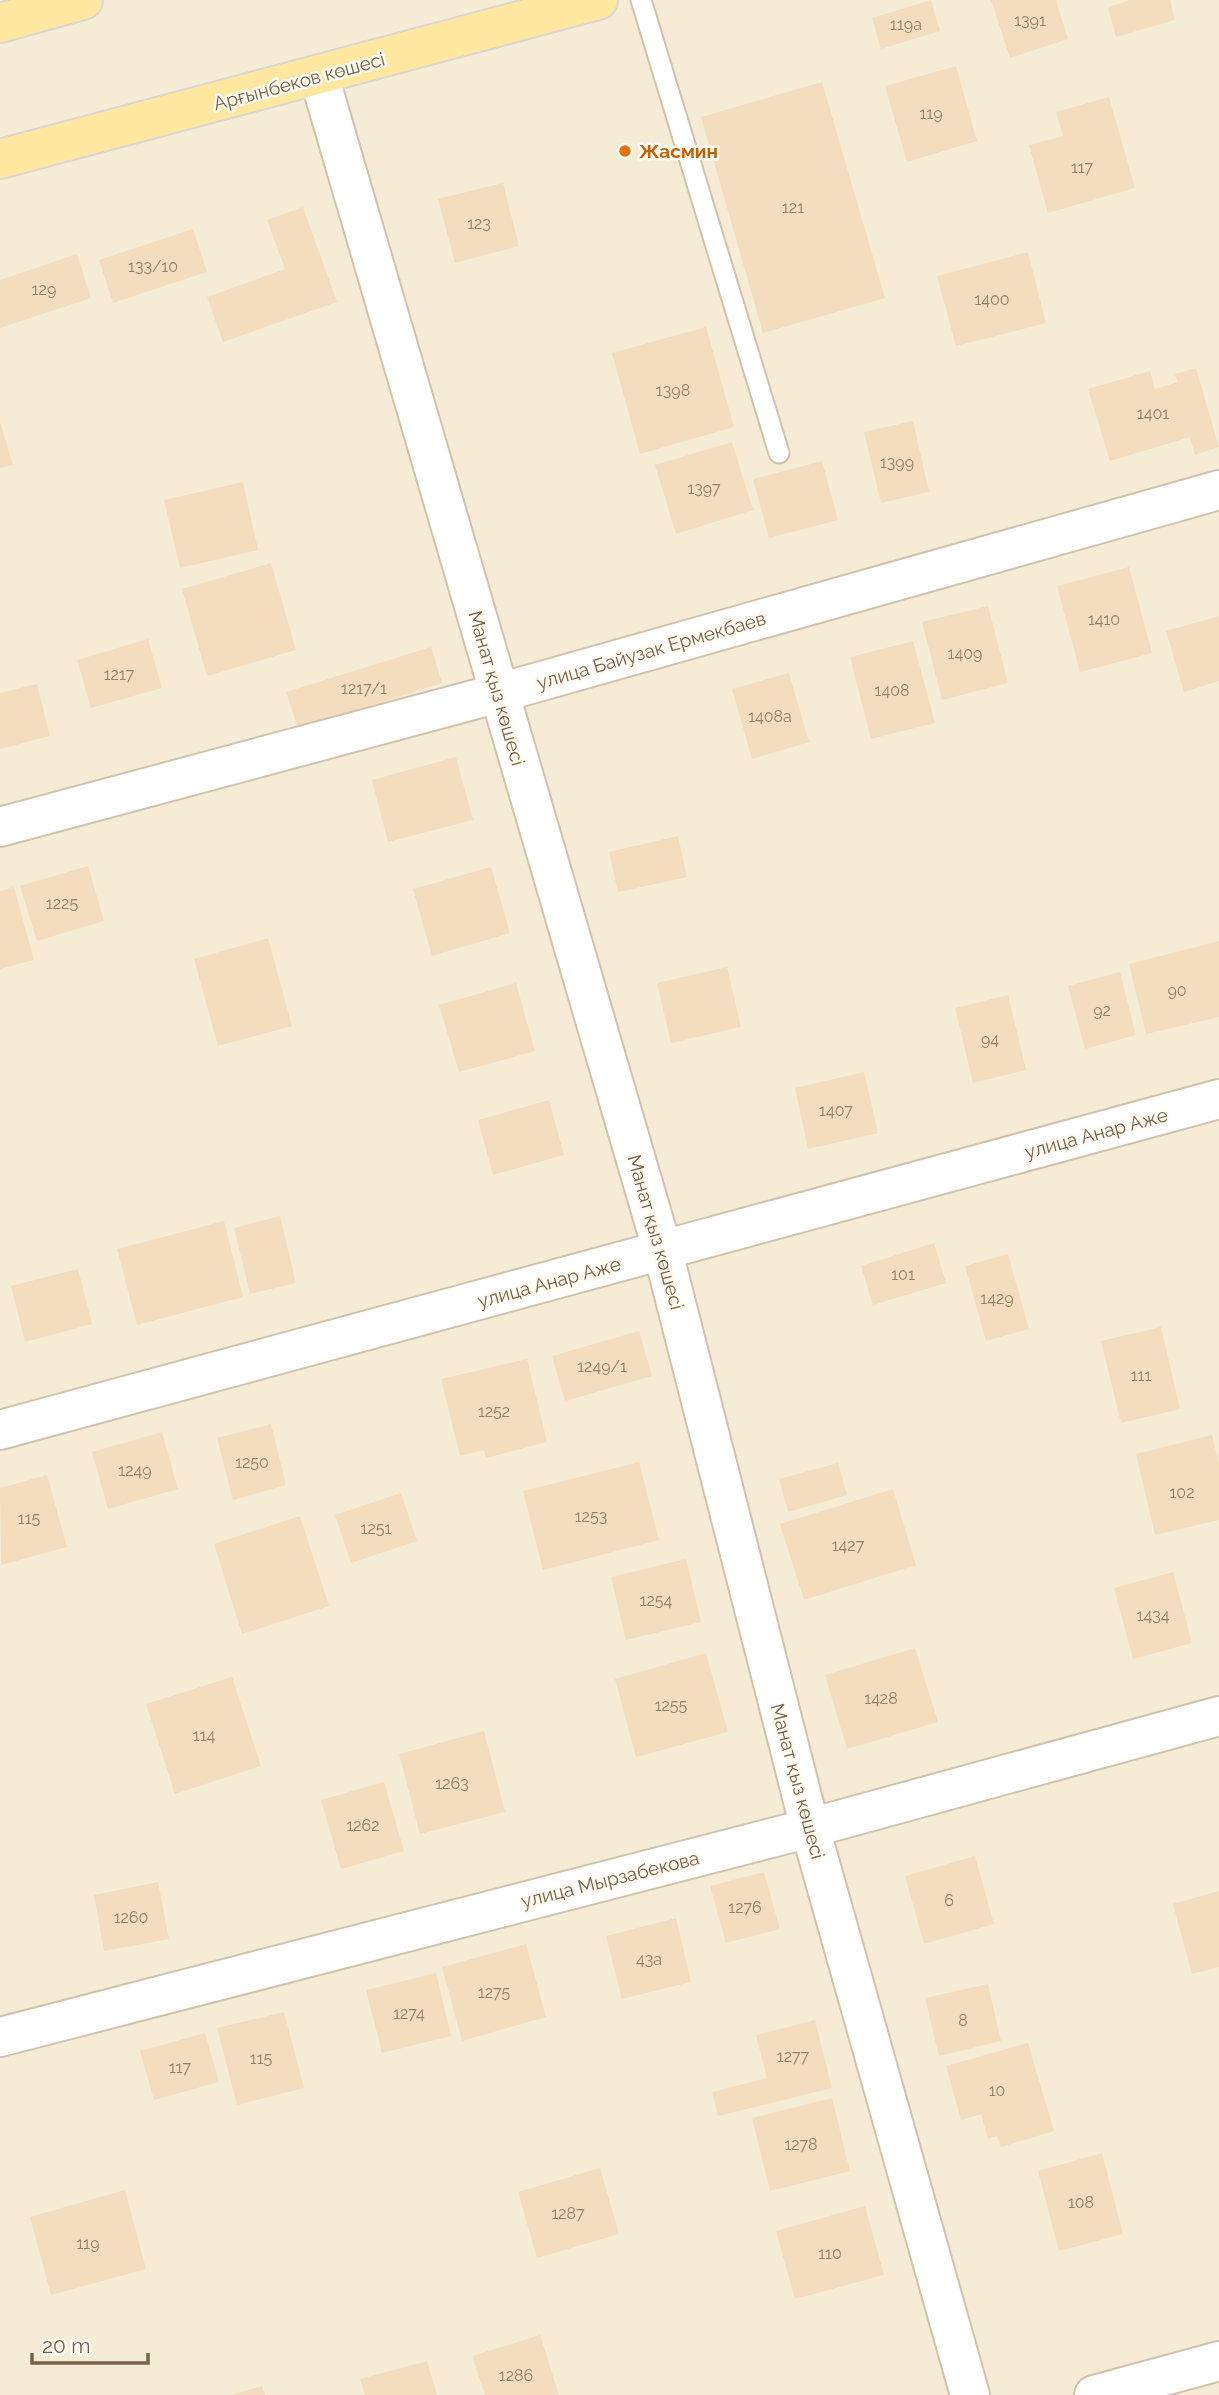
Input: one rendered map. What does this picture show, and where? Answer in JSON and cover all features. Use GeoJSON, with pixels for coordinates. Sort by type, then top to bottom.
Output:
{"type":"FeatureCollection","features":[{"type":"Feature","properties":{"kind":"main road"},"geometry":{"type":"LineString","coordinates":[[0,23],[83,0]]}},
{"type":"Feature","properties":{"kind":"main road","name":"Арғынбеков көшесі"},"geometry":{"type":"LineString","coordinates":[[0,159],[598,0]]}},
{"type":"Feature","properties":{"kind":"street","name":"Манат қыз көшесі"},"geometry":{"type":"LineString","coordinates":[[319,76],[663,1252],[810,1828],[970,2395]]}},
{"type":"Feature","properties":{"kind":"street","name":"улица Байузак Ермекбаев"},"geometry":{"type":"LineString","coordinates":[[0,827],[499,693],[1219,490]]}},
{"type":"Feature","properties":{"kind":"street","name":"улица Анар Аже"},"geometry":{"type":"LineString","coordinates":[[0,1430],[1219,1099]]}},
{"type":"Feature","properties":{"kind":"street","name":"улица Мырзабекова"},"geometry":{"type":"LineString","coordinates":[[0,2037],[810,1828],[1219,1716]]}},
{"type":"Feature","properties":{"kind":"street"},"geometry":{"type":"LineString","coordinates":[[1094,2395],[1219,2361]]}},
{"type":"Feature","properties":{"kind":"lane"},"geometry":{"type":"LineString","coordinates":[[640,0],[779,453]]}},
{"type":"Feature","properties":{"kind":"shaded area"},"geometry":{"type":"Polygon","coordinates":[[[0,0],[1219,0],[1219,2395],[0,2395],[0,0]]]}},
{"type":"Feature","properties":{"kind":"building"},"geometry":{"type":"Polygon","coordinates":[[[931,0],[940,31],[881,49],[872,18],[931,0]]]}},
{"type":"Feature","properties":{"kind":"building"},"geometry":{"type":"Polygon","coordinates":[[[991,0],[1056,0],[1068,39],[1010,58],[991,0]]]}},
{"type":"Feature","properties":{"kind":"building"},"geometry":{"type":"Polygon","coordinates":[[[1130,0],[1170,0],[1175,20],[1116,37],[1108,7],[1130,0]]]}},
{"type":"Feature","properties":{"kind":"building"},"geometry":{"type":"Polygon","coordinates":[[[956,66],[977,141],[907,162],[885,86],[956,66]]]}},
{"type":"Feature","properties":{"kind":"building"},"geometry":{"type":"Polygon","coordinates":[[[822,82],[885,298],[763,333],[701,117],[822,82]]]}},
{"type":"Feature","properties":{"kind":"building"},"geometry":{"type":"Polygon","coordinates":[[[1109,97],[1135,188],[1048,213],[1029,145],[1063,136],[1056,112],[1109,97]]]}},
{"type":"Feature","properties":{"kind":"building"},"geometry":{"type":"Polygon","coordinates":[[[503,183],[519,246],[455,263],[438,199],[503,183]]]}},
{"type":"Feature","properties":{"kind":"building"},"geometry":{"type":"Polygon","coordinates":[[[303,207],[337,302],[223,342],[207,297],[285,269],[267,220],[303,207]]]}},
{"type":"Feature","properties":{"kind":"building"},"geometry":{"type":"Polygon","coordinates":[[[193,229],[207,272],[113,303],[99,260],[193,229]]]}},
{"type":"Feature","properties":{"kind":"building"},"geometry":{"type":"Polygon","coordinates":[[[1028,252],[1046,323],[956,346],[937,276],[1028,252]]]}},
{"type":"Feature","properties":{"kind":"building"},"geometry":{"type":"Polygon","coordinates":[[[77,254],[91,298],[0,328],[0,280],[77,254]]]}},
{"type":"Feature","properties":{"kind":"building"},"geometry":{"type":"Polygon","coordinates":[[[706,327],[734,427],[640,454],[612,353],[706,327]]]}},
{"type":"Feature","properties":{"kind":"building"},"geometry":{"type":"Polygon","coordinates":[[[1196,368],[1219,447],[1195,455],[1190,437],[1110,461],[1088,389],[1150,371],[1155,389],[1178,382],[1175,374],[1196,368]]]}},
{"type":"Feature","properties":{"kind":"building"},"geometry":{"type":"Polygon","coordinates":[[[913,421],[929,492],[881,503],[864,432],[913,421]]]}},
{"type":"Feature","properties":{"kind":"building"},"geometry":{"type":"Polygon","coordinates":[[[0,422],[13,465],[0,468],[0,422]]]}},
{"type":"Feature","properties":{"kind":"building"},"geometry":{"type":"Polygon","coordinates":[[[732,442],[753,510],[676,534],[655,465],[732,442]]]}},
{"type":"Feature","properties":{"kind":"building"},"geometry":{"type":"Polygon","coordinates":[[[822,461],[838,520],[769,538],[753,479],[822,461]]]}},
{"type":"Feature","properties":{"kind":"building"},"geometry":{"type":"Polygon","coordinates":[[[243,482],[258,550],[180,568],[164,500],[243,482]]]}},
{"type":"Feature","properties":{"kind":"building"},"geometry":{"type":"Polygon","coordinates":[[[271,563],[296,650],[207,676],[182,589],[271,563]]]}},
{"type":"Feature","properties":{"kind":"building"},"geometry":{"type":"Polygon","coordinates":[[[1129,567],[1152,653],[1080,672],[1057,586],[1129,567]]]}},
{"type":"Feature","properties":{"kind":"building"},"geometry":{"type":"Polygon","coordinates":[[[988,606],[1008,683],[942,700],[922,622],[988,606]]]}},
{"type":"Feature","properties":{"kind":"building"},"geometry":{"type":"Polygon","coordinates":[[[1219,616],[1219,681],[1184,692],[1166,631],[1219,616]]]}},
{"type":"Feature","properties":{"kind":"building"},"geometry":{"type":"Polygon","coordinates":[[[148,639],[162,688],[91,708],[77,660],[148,639]]]}},
{"type":"Feature","properties":{"kind":"building"},"geometry":{"type":"Polygon","coordinates":[[[913,641],[935,723],[871,739],[850,657],[913,641]]]}},
{"type":"Feature","properties":{"kind":"building"},"geometry":{"type":"Polygon","coordinates":[[[431,647],[442,683],[298,728],[286,692],[431,647]]]}},
{"type":"Feature","properties":{"kind":"building"},"geometry":{"type":"Polygon","coordinates":[[[789,673],[809,742],[752,759],[732,689],[789,673]]]}},
{"type":"Feature","properties":{"kind":"building"},"geometry":{"type":"Polygon","coordinates":[[[37,684],[50,736],[0,749],[0,693],[37,684]]]}},
{"type":"Feature","properties":{"kind":"building"},"geometry":{"type":"Polygon","coordinates":[[[456,757],[473,820],[388,842],[372,780],[456,757]]]}},
{"type":"Feature","properties":{"kind":"building"},"geometry":{"type":"Polygon","coordinates":[[[678,836],[687,877],[618,892],[609,852],[678,836]]]}},
{"type":"Feature","properties":{"kind":"building"},"geometry":{"type":"Polygon","coordinates":[[[88,866],[104,921],[37,941],[20,886],[88,866]]]}},
{"type":"Feature","properties":{"kind":"building"},"geometry":{"type":"Polygon","coordinates":[[[491,867],[510,933],[432,956],[413,889],[491,867]]]}},
{"type":"Feature","properties":{"kind":"building"},"geometry":{"type":"Polygon","coordinates":[[[14,887],[34,960],[0,969],[0,891],[14,887]]]}},
{"type":"Feature","properties":{"kind":"building"},"geometry":{"type":"Polygon","coordinates":[[[268,938],[292,1026],[218,1046],[194,959],[268,938]]]}},
{"type":"Feature","properties":{"kind":"building"},"geometry":{"type":"Polygon","coordinates":[[[1219,941],[1219,1017],[1146,1034],[1129,964],[1219,941]]]}},
{"type":"Feature","properties":{"kind":"building"},"geometry":{"type":"Polygon","coordinates":[[[727,967],[741,1027],[671,1043],[657,983],[727,967]]]}},
{"type":"Feature","properties":{"kind":"building"},"geometry":{"type":"Polygon","coordinates":[[[1120,972],[1136,1035],[1085,1049],[1068,986],[1120,972]]]}},
{"type":"Feature","properties":{"kind":"building"},"geometry":{"type":"Polygon","coordinates":[[[516,983],[535,1051],[459,1072],[439,1005],[516,983]]]}},
{"type":"Feature","properties":{"kind":"building"},"geometry":{"type":"Polygon","coordinates":[[[1008,995],[1026,1070],[973,1083],[955,1008],[1008,995]]]}},
{"type":"Feature","properties":{"kind":"building"},"geometry":{"type":"Polygon","coordinates":[[[864,1072],[878,1133],[808,1149],[795,1088],[864,1072]]]}},
{"type":"Feature","properties":{"kind":"building"},"geometry":{"type":"Polygon","coordinates":[[[549,1100],[564,1155],[493,1175],[478,1120],[549,1100]]]}},
{"type":"Feature","properties":{"kind":"building"},"geometry":{"type":"Polygon","coordinates":[[[280,1216],[296,1283],[250,1294],[234,1228],[280,1216]]]}},
{"type":"Feature","properties":{"kind":"building"},"geometry":{"type":"Polygon","coordinates":[[[224,1221],[243,1297],[137,1325],[117,1249],[224,1221]]]}},
{"type":"Feature","properties":{"kind":"building"},"geometry":{"type":"Polygon","coordinates":[[[934,1243],[946,1283],[873,1305],[861,1266],[934,1243]]]}},
{"type":"Feature","properties":{"kind":"building"},"geometry":{"type":"Polygon","coordinates":[[[1008,1254],[1029,1329],[986,1341],[965,1266],[1008,1254]]]}},
{"type":"Feature","properties":{"kind":"building"},"geometry":{"type":"Polygon","coordinates":[[[78,1269],[92,1324],[25,1342],[11,1286],[78,1269]]]}},
{"type":"Feature","properties":{"kind":"building"},"geometry":{"type":"Polygon","coordinates":[[[1161,1327],[1180,1409],[1121,1423],[1101,1341],[1161,1327]]]}},
{"type":"Feature","properties":{"kind":"building"},"geometry":{"type":"Polygon","coordinates":[[[639,1331],[652,1376],[565,1401],[552,1356],[639,1331]]]}},
{"type":"Feature","properties":{"kind":"building"},"geometry":{"type":"Polygon","coordinates":[[[527,1359],[547,1442],[486,1458],[484,1450],[460,1456],[441,1379],[527,1359]]]}},
{"type":"Feature","properties":{"kind":"building"},"geometry":{"type":"Polygon","coordinates":[[[271,1424],[286,1485],[233,1500],[217,1438],[271,1424]]]}},
{"type":"Feature","properties":{"kind":"building"},"geometry":{"type":"Polygon","coordinates":[[[162,1432],[178,1489],[108,1509],[92,1452],[162,1432]]]}},
{"type":"Feature","properties":{"kind":"building"},"geometry":{"type":"Polygon","coordinates":[[[1212,1435],[1219,1463],[1219,1520],[1155,1535],[1136,1454],[1212,1435]]]}},
{"type":"Feature","properties":{"kind":"building"},"geometry":{"type":"Polygon","coordinates":[[[639,1462],[659,1540],[543,1570],[523,1491],[639,1462]]]}},
{"type":"Feature","properties":{"kind":"building"},"geometry":{"type":"Polygon","coordinates":[[[838,1463],[847,1495],[788,1512],[779,1479],[838,1463]]]}},
{"type":"Feature","properties":{"kind":"building"},"geometry":{"type":"Polygon","coordinates":[[[47,1475],[67,1547],[1,1565],[0,1488],[47,1475]]]}},
{"type":"Feature","properties":{"kind":"building"},"geometry":{"type":"Polygon","coordinates":[[[893,1489],[916,1565],[804,1600],[780,1524],[893,1489]]]}},
{"type":"Feature","properties":{"kind":"building"},"geometry":{"type":"Polygon","coordinates":[[[401,1493],[417,1541],[351,1563],[335,1515],[401,1493]]]}},
{"type":"Feature","properties":{"kind":"building"},"geometry":{"type":"Polygon","coordinates":[[[300,1516],[329,1606],[242,1634],[214,1544],[300,1516]]]}},
{"type":"Feature","properties":{"kind":"building"},"geometry":{"type":"Polygon","coordinates":[[[686,1559],[701,1622],[626,1640],[611,1577],[686,1559]]]}},
{"type":"Feature","properties":{"kind":"building"},"geometry":{"type":"Polygon","coordinates":[[[1173,1572],[1192,1643],[1133,1659],[1114,1588],[1173,1572]]]}},
{"type":"Feature","properties":{"kind":"building"},"geometry":{"type":"Polygon","coordinates":[[[915,1648],[938,1722],[847,1749],[825,1675],[915,1648]]]}},
{"type":"Feature","properties":{"kind":"building"},"geometry":{"type":"Polygon","coordinates":[[[706,1653],[728,1732],[636,1757],[615,1679],[706,1653]]]}},
{"type":"Feature","properties":{"kind":"building"},"geometry":{"type":"Polygon","coordinates":[[[232,1677],[261,1766],[175,1794],[146,1704],[232,1677]]]}},
{"type":"Feature","properties":{"kind":"building"},"geometry":{"type":"Polygon","coordinates":[[[484,1731],[505,1812],[420,1834],[399,1754],[484,1731]]]}},
{"type":"Feature","properties":{"kind":"building"},"geometry":{"type":"Polygon","coordinates":[[[384,1782],[404,1851],[341,1869],[321,1800],[384,1782]]]}},
{"type":"Feature","properties":{"kind":"building"},"geometry":{"type":"Polygon","coordinates":[[[975,1856],[994,1924],[924,1944],[905,1876],[975,1856]]]}},
{"type":"Feature","properties":{"kind":"building"},"geometry":{"type":"Polygon","coordinates":[[[764,1872],[780,1929],[726,1943],[710,1886],[764,1872]]]}},
{"type":"Feature","properties":{"kind":"building"},"geometry":{"type":"Polygon","coordinates":[[[158,1882],[169,1939],[104,1951],[94,1895],[158,1882]]]}},
{"type":"Feature","properties":{"kind":"building"},"geometry":{"type":"Polygon","coordinates":[[[1219,1891],[1219,1967],[1192,1974],[1173,1904],[1219,1891]]]}},
{"type":"Feature","properties":{"kind":"building"},"geometry":{"type":"Polygon","coordinates":[[[676,1918],[691,1982],[622,1999],[606,1936],[676,1918]]]}},
{"type":"Feature","properties":{"kind":"building"},"geometry":{"type":"Polygon","coordinates":[[[526,1944],[546,2017],[462,2041],[442,1967],[526,1944]]]}},
{"type":"Feature","properties":{"kind":"building"},"geometry":{"type":"Polygon","coordinates":[[[436,1973],[451,2036],[382,2053],[366,1990],[436,1973]]]}},
{"type":"Feature","properties":{"kind":"building"},"geometry":{"type":"Polygon","coordinates":[[[988,1984],[1001,2041],[939,2056],[925,1998],[988,1984]]]}},
{"type":"Feature","properties":{"kind":"building"},"geometry":{"type":"Polygon","coordinates":[[[284,2012],[304,2088],[237,2105],[217,2028],[284,2012]]]}},
{"type":"Feature","properties":{"kind":"building"},"geometry":{"type":"Polygon","coordinates":[[[815,2020],[832,2088],[718,2116],[712,2092],[767,2078],[756,2035],[815,2020]]]}},
{"type":"Feature","properties":{"kind":"building"},"geometry":{"type":"Polygon","coordinates":[[[205,2033],[219,2082],[154,2100],[140,2051],[205,2033]]]}},
{"type":"Feature","properties":{"kind":"building"},"geometry":{"type":"Polygon","coordinates":[[[1028,2043],[1054,2131],[1001,2147],[997,2136],[988,2139],[981,2114],[961,2120],[946,2066],[1028,2043]]]}},
{"type":"Feature","properties":{"kind":"building"},"geometry":{"type":"Polygon","coordinates":[[[832,2098],[850,2171],[770,2191],[752,2118],[832,2098]]]}},
{"type":"Feature","properties":{"kind":"building"},"geometry":{"type":"Polygon","coordinates":[[[1102,2153],[1123,2234],[1059,2251],[1038,2171],[1102,2153]]]}},
{"type":"Feature","properties":{"kind":"building"},"geometry":{"type":"Polygon","coordinates":[[[600,2168],[619,2234],[537,2258],[518,2192],[600,2168]]]}},
{"type":"Feature","properties":{"kind":"building"},"geometry":{"type":"Polygon","coordinates":[[[125,2190],[146,2269],[51,2295],[30,2217],[125,2190]]]}},
{"type":"Feature","properties":{"kind":"building"},"geometry":{"type":"Polygon","coordinates":[[[865,2206],[884,2275],[795,2299],[776,2231],[865,2206]]]}},
{"type":"Feature","properties":{"kind":"building"},"geometry":{"type":"Polygon","coordinates":[[[540,2335],[559,2395],[485,2395],[472,2356],[540,2335]]]}},
{"type":"Feature","properties":{"kind":"building"},"geometry":{"type":"Polygon","coordinates":[[[427,2361],[437,2395],[365,2395],[360,2379],[427,2361]]]}},
{"type":"Feature","properties":{"kind":"building"},"geometry":{"type":"Polygon","coordinates":[[[262,2386],[265,2395],[234,2395],[234,2394],[262,2386]]]}},
{"type":"Feature","properties":{"kind":"place","name":"Жасмин"},"geometry":{"type":"Point","coordinates":[625,151]}}]}
